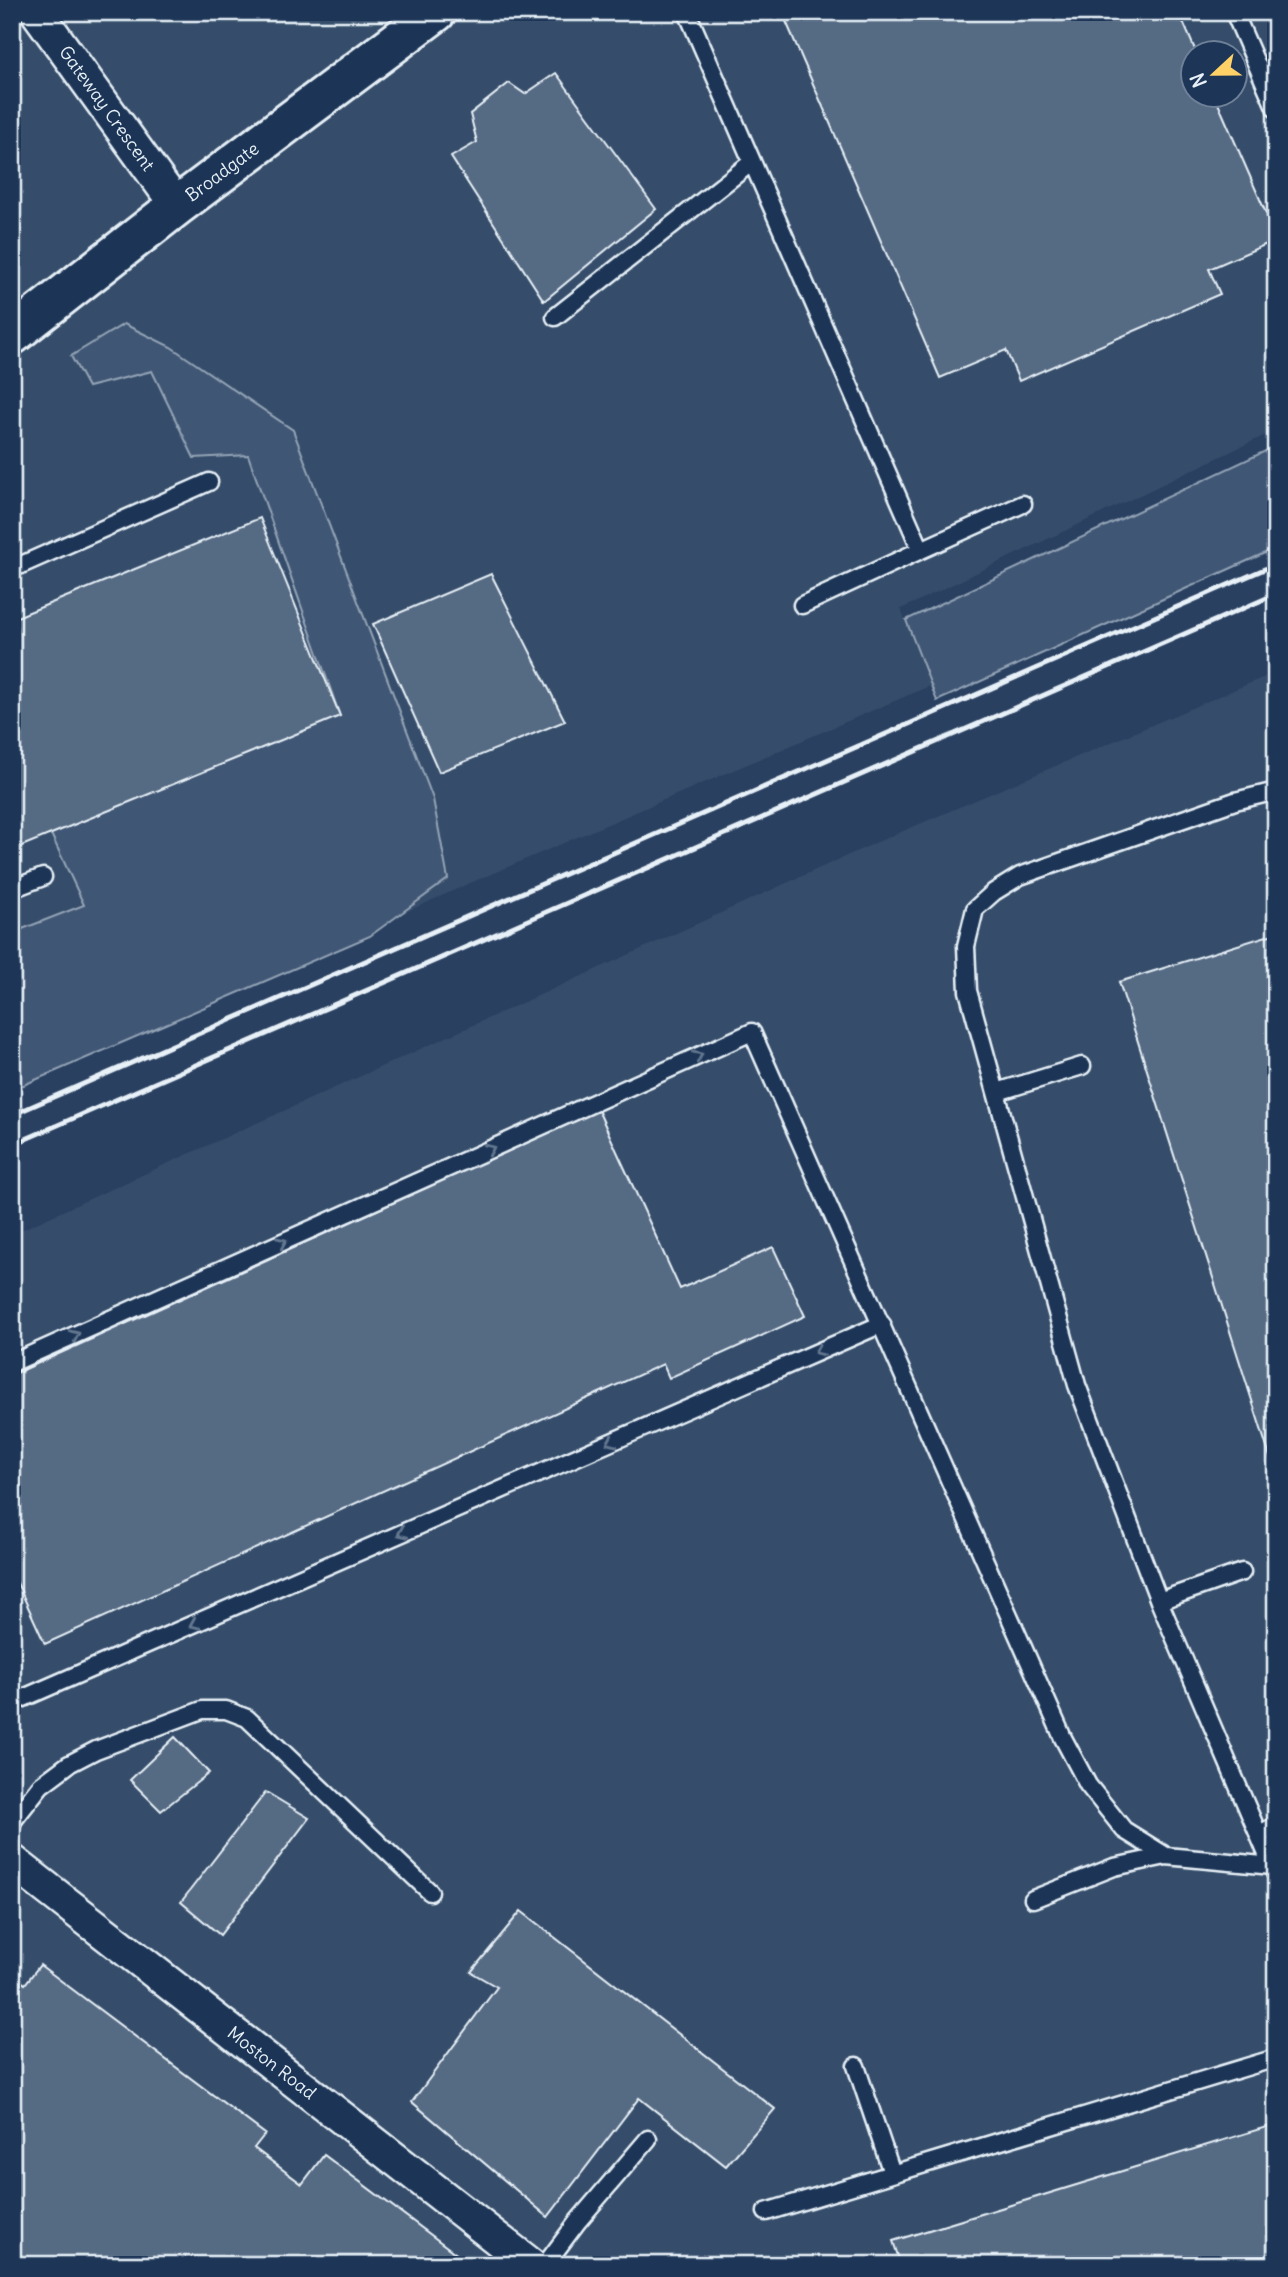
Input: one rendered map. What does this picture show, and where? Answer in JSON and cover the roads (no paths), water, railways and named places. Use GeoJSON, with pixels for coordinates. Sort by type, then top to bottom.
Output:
{"type":"FeatureCollection","features":[{"type":"Feature","properties":{"kind":"street","name":"Gateway Crescent"},"geometry":{"type":"LineString","coordinates":[[37,12],[177,206]]}},
{"type":"Feature","properties":{"kind":"street","name":"Broadgate"},"geometry":{"type":"LineString","coordinates":[[12,335],[177,206],[436,12]]}},
{"type":"Feature","properties":{"kind":"street","name":"Moston Road"},"geometry":{"type":"LineString","coordinates":[[12,1861],[531,2265]]}},
{"type":"Feature","properties":{"kind":"lane"},"geometry":{"type":"LineString","coordinates":[[687,12],[921,550]]}},
{"type":"Feature","properties":{"kind":"lane"},"geometry":{"type":"LineString","coordinates":[[1234,12],[1276,109]]}},
{"type":"Feature","properties":{"kind":"lane"},"geometry":{"type":"LineString","coordinates":[[555,317],[752,162]]}},
{"type":"Feature","properties":{"kind":"lane"},"geometry":{"type":"LineString","coordinates":[[12,569],[209,482]]}},
{"type":"Feature","properties":{"kind":"lane"},"geometry":{"type":"LineString","coordinates":[[802,605],[1023,504]]}},
{"type":"Feature","properties":{"kind":"lane"},"geometry":{"type":"LineString","coordinates":[[1275,1870],[1159,1601],[1077,1385],[968,991],[966,946],[975,909],[994,892],[1020,876],[1235,801],[1276,791]]}},
{"type":"Feature","properties":{"kind":"lane"},"geometry":{"type":"LineString","coordinates":[[12,889],[43,877]]}},
{"type":"Feature","properties":{"kind":"lane"},"geometry":{"type":"LineString","coordinates":[[12,1363],[752,1032],[1058,1726],[1088,1785],[1124,1830],[1166,1856]]}},
{"type":"Feature","properties":{"kind":"lane"},"geometry":{"type":"LineString","coordinates":[[997,1093],[1083,1066]]}},
{"type":"Feature","properties":{"kind":"lane"},"geometry":{"type":"LineString","coordinates":[[12,1703],[882,1324]]}},
{"type":"Feature","properties":{"kind":"lane"},"geometry":{"type":"LineString","coordinates":[[1159,1601],[1242,1572]]}},
{"type":"Feature","properties":{"kind":"lane"},"geometry":{"type":"LineString","coordinates":[[12,1822],[41,1785],[78,1759],[202,1710],[226,1710],[247,1718],[430,1892]]}},
{"type":"Feature","properties":{"kind":"lane"},"geometry":{"type":"LineString","coordinates":[[1259,1835],[1276,1825]]}},
{"type":"Feature","properties":{"kind":"lane"},"geometry":{"type":"LineString","coordinates":[[1033,1899],[1114,1867],[1166,1856],[1275,1870]]}},
{"type":"Feature","properties":{"kind":"lane"},"geometry":{"type":"LineString","coordinates":[[766,2212],[1276,2057]]}},
{"type":"Feature","properties":{"kind":"lane"},"geometry":{"type":"LineString","coordinates":[[856,2066],[892,2174]]}},
{"type":"Feature","properties":{"kind":"lane"},"geometry":{"type":"LineString","coordinates":[[545,2265],[578,2221],[648,2139]]}},
{"type":"Feature","properties":{"kind":"railway"},"geometry":{"type":"LineString","coordinates":[[12,1115],[1276,564]]}},
{"type":"Feature","properties":{"kind":"railway"},"geometry":{"type":"LineString","coordinates":[[12,1145],[1276,594]]}}]}
